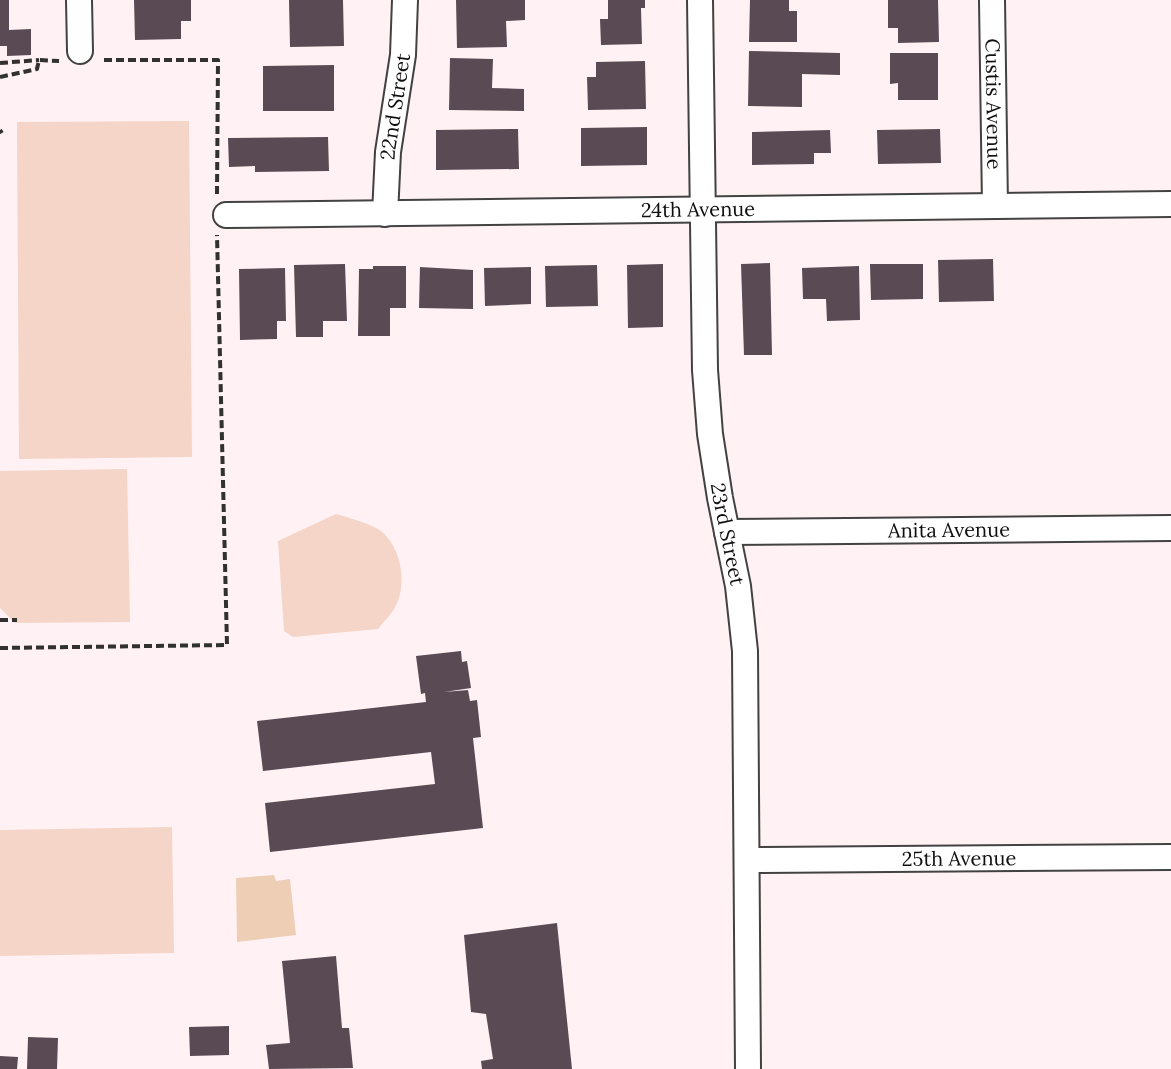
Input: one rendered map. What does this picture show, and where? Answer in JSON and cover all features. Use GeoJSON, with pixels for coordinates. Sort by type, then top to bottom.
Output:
{"type":"FeatureCollection","features":[{"type":"Feature","properties":{"kind":"street"},"geometry":{"type":"LineString","coordinates":[[79,0],[80,51]]}},
{"type":"Feature","properties":{"kind":"street","name":"22nd Street"},"geometry":{"type":"LineString","coordinates":[[385,214],[388,152],[403,55],[405,0]]}},
{"type":"Feature","properties":{"kind":"street","name":"23rd Street"},"geometry":{"type":"LineString","coordinates":[[700,0],[705,370],[710,434],[738,586],[745,651],[748,1069]]}},
{"type":"Feature","properties":{"kind":"street","name":"Custis Avenue"},"geometry":{"type":"LineString","coordinates":[[992,0],[995,206]]}},
{"type":"Feature","properties":{"kind":"street","name":"24th Avenue"},"geometry":{"type":"LineString","coordinates":[[220,211],[385,214],[1171,204]]}},
{"type":"Feature","properties":{"kind":"street","name":"Anita Avenue"},"geometry":{"type":"LineString","coordinates":[[727,532],[1171,528]]}},
{"type":"Feature","properties":{"kind":"street","name":"25th Avenue"},"geometry":{"type":"LineString","coordinates":[[747,860],[1171,857]]}},
{"type":"Feature","properties":{"kind":"path"},"geometry":{"type":"LineString","coordinates":[[0,63],[39,60]]}},
{"type":"Feature","properties":{"kind":"path"},"geometry":{"type":"LineString","coordinates":[[0,648],[227,645],[218,60],[104,60]]}},
{"type":"Feature","properties":{"kind":"path"},"geometry":{"type":"LineString","coordinates":[[0,620],[17,620]]}},
{"type":"Feature","properties":{"kind":"shaded area"},"geometry":{"type":"Polygon","coordinates":[[[189,121],[192,457],[19,459],[17,122],[189,121]]]}},
{"type":"Feature","properties":{"kind":"shaded area"},"geometry":{"type":"Polygon","coordinates":[[[127,469],[130,622],[15,623],[0,608],[0,471],[127,469]]]}},
{"type":"Feature","properties":{"kind":"shaded area"},"geometry":{"type":"Polygon","coordinates":[[[336,514],[378,529],[392,544],[402,577],[399,599],[378,629],[293,637],[284,631],[278,541],[336,514]]]}},
{"type":"Feature","properties":{"kind":"shaded area"},"geometry":{"type":"Polygon","coordinates":[[[172,827],[174,953],[0,956],[0,830],[172,827]]]}},
{"type":"Feature","properties":{"kind":"shaded area"},"geometry":{"type":"Polygon","coordinates":[[[274,875],[276,881],[290,879],[296,935],[237,942],[236,878],[274,875]]]}},
{"type":"Feature","properties":{"kind":"building"},"geometry":{"type":"Polygon","coordinates":[[[0,0],[9,0],[9,30],[31,29],[31,55],[7,56],[7,46],[0,46],[0,0]]]}},
{"type":"Feature","properties":{"kind":"building"},"geometry":{"type":"Polygon","coordinates":[[[134,0],[191,0],[191,21],[181,21],[181,39],[135,40],[134,0]]]}},
{"type":"Feature","properties":{"kind":"building"},"geometry":{"type":"Polygon","coordinates":[[[289,0],[343,0],[344,46],[290,47],[289,0]]]}},
{"type":"Feature","properties":{"kind":"building"},"geometry":{"type":"Polygon","coordinates":[[[456,0],[525,0],[525,20],[506,21],[507,47],[457,48],[456,0]]]}},
{"type":"Feature","properties":{"kind":"building"},"geometry":{"type":"Polygon","coordinates":[[[608,0],[645,0],[645,8],[641,8],[642,44],[601,45],[600,19],[608,19],[608,0]]]}},
{"type":"Feature","properties":{"kind":"building"},"geometry":{"type":"Polygon","coordinates":[[[750,0],[789,0],[789,11],[797,11],[797,42],[749,42],[750,0]]]}},
{"type":"Feature","properties":{"kind":"building"},"geometry":{"type":"Polygon","coordinates":[[[888,0],[938,0],[939,42],[898,43],[898,28],[888,28],[888,0]]]}},
{"type":"Feature","properties":{"kind":"building"},"geometry":{"type":"Polygon","coordinates":[[[749,51],[840,53],[840,75],[802,74],[802,107],[748,106],[749,51]]]}},
{"type":"Feature","properties":{"kind":"building"},"geometry":{"type":"Polygon","coordinates":[[[890,53],[938,53],[938,100],[898,100],[898,83],[890,84],[890,53]]]}},
{"type":"Feature","properties":{"kind":"building"},"geometry":{"type":"Polygon","coordinates":[[[450,58],[493,59],[492,88],[524,89],[524,111],[449,110],[450,58]]]}},
{"type":"Feature","properties":{"kind":"building"},"geometry":{"type":"Polygon","coordinates":[[[645,61],[646,109],[588,110],[587,77],[596,77],[596,62],[645,61]]]}},
{"type":"Feature","properties":{"kind":"building"},"geometry":{"type":"Polygon","coordinates":[[[334,65],[334,111],[263,111],[263,66],[334,65]]]}},
{"type":"Feature","properties":{"kind":"building"},"geometry":{"type":"Polygon","coordinates":[[[647,127],[647,165],[581,166],[581,128],[647,127]]]}},
{"type":"Feature","properties":{"kind":"building"},"geometry":{"type":"Polygon","coordinates":[[[518,129],[519,169],[436,170],[436,130],[518,129]]]}},
{"type":"Feature","properties":{"kind":"building"},"geometry":{"type":"Polygon","coordinates":[[[940,129],[941,163],[878,164],[877,130],[940,129]]]}},
{"type":"Feature","properties":{"kind":"building"},"geometry":{"type":"Polygon","coordinates":[[[830,130],[831,153],[814,153],[814,164],[752,165],[752,132],[830,130]]]}},
{"type":"Feature","properties":{"kind":"building"},"geometry":{"type":"Polygon","coordinates":[[[328,137],[329,171],[255,172],[255,166],[229,167],[228,138],[328,137]]]}},
{"type":"Feature","properties":{"kind":"building"},"geometry":{"type":"Polygon","coordinates":[[[993,259],[994,301],[939,302],[938,260],[993,259]]]}},
{"type":"Feature","properties":{"kind":"building"},"geometry":{"type":"Polygon","coordinates":[[[770,263],[772,355],[744,355],[741,264],[770,263]]]}},
{"type":"Feature","properties":{"kind":"building"},"geometry":{"type":"Polygon","coordinates":[[[345,264],[347,321],[323,321],[323,337],[296,337],[294,265],[345,264]]]}},
{"type":"Feature","properties":{"kind":"building"},"geometry":{"type":"Polygon","coordinates":[[[663,264],[663,327],[628,328],[627,265],[663,264]]]}},
{"type":"Feature","properties":{"kind":"building"},"geometry":{"type":"Polygon","coordinates":[[[870,264],[923,264],[923,299],[871,300],[870,264]]]}},
{"type":"Feature","properties":{"kind":"building"},"geometry":{"type":"Polygon","coordinates":[[[597,265],[598,306],[546,307],[545,266],[597,265]]]}},
{"type":"Feature","properties":{"kind":"building"},"geometry":{"type":"Polygon","coordinates":[[[373,266],[406,266],[406,308],[390,308],[390,336],[358,336],[359,269],[373,269],[373,266]]]}},
{"type":"Feature","properties":{"kind":"building"},"geometry":{"type":"Polygon","coordinates":[[[859,266],[860,320],[827,321],[826,299],[803,299],[802,268],[859,266]]]}},
{"type":"Feature","properties":{"kind":"building"},"geometry":{"type":"Polygon","coordinates":[[[420,267],[473,270],[473,309],[419,308],[420,267]]]}},
{"type":"Feature","properties":{"kind":"building"},"geometry":{"type":"Polygon","coordinates":[[[531,267],[531,304],[485,306],[484,268],[531,267]]]}},
{"type":"Feature","properties":{"kind":"building"},"geometry":{"type":"Polygon","coordinates":[[[285,268],[286,321],[277,321],[277,339],[240,340],[239,269],[285,268]]]}},
{"type":"Feature","properties":{"kind":"building"},"geometry":{"type":"Polygon","coordinates":[[[461,651],[462,662],[467,661],[471,688],[444,692],[468,690],[470,701],[477,700],[481,737],[473,738],[483,828],[270,852],[265,803],[435,784],[431,752],[263,771],[257,721],[426,702],[425,693],[421,694],[416,656],[461,651]]]}},
{"type":"Feature","properties":{"kind":"building"},"geometry":{"type":"Polygon","coordinates":[[[557,923],[572,1069],[482,1069],[481,1061],[493,1059],[486,1014],[471,1012],[464,935],[557,923]]]}},
{"type":"Feature","properties":{"kind":"building"},"geometry":{"type":"Polygon","coordinates":[[[336,956],[342,1028],[349,1028],[353,1068],[269,1069],[266,1045],[290,1043],[282,961],[336,956]]]}},
{"type":"Feature","properties":{"kind":"building"},"geometry":{"type":"Polygon","coordinates":[[[229,1026],[229,1055],[190,1056],[189,1027],[229,1026]]]}},
{"type":"Feature","properties":{"kind":"building"},"geometry":{"type":"Polygon","coordinates":[[[28,1037],[58,1038],[57,1069],[27,1069],[28,1037]]]}},
{"type":"Feature","properties":{"kind":"building"},"geometry":{"type":"Polygon","coordinates":[[[0,1056],[18,1057],[17,1069],[0,1069],[0,1056]]]}}]}
